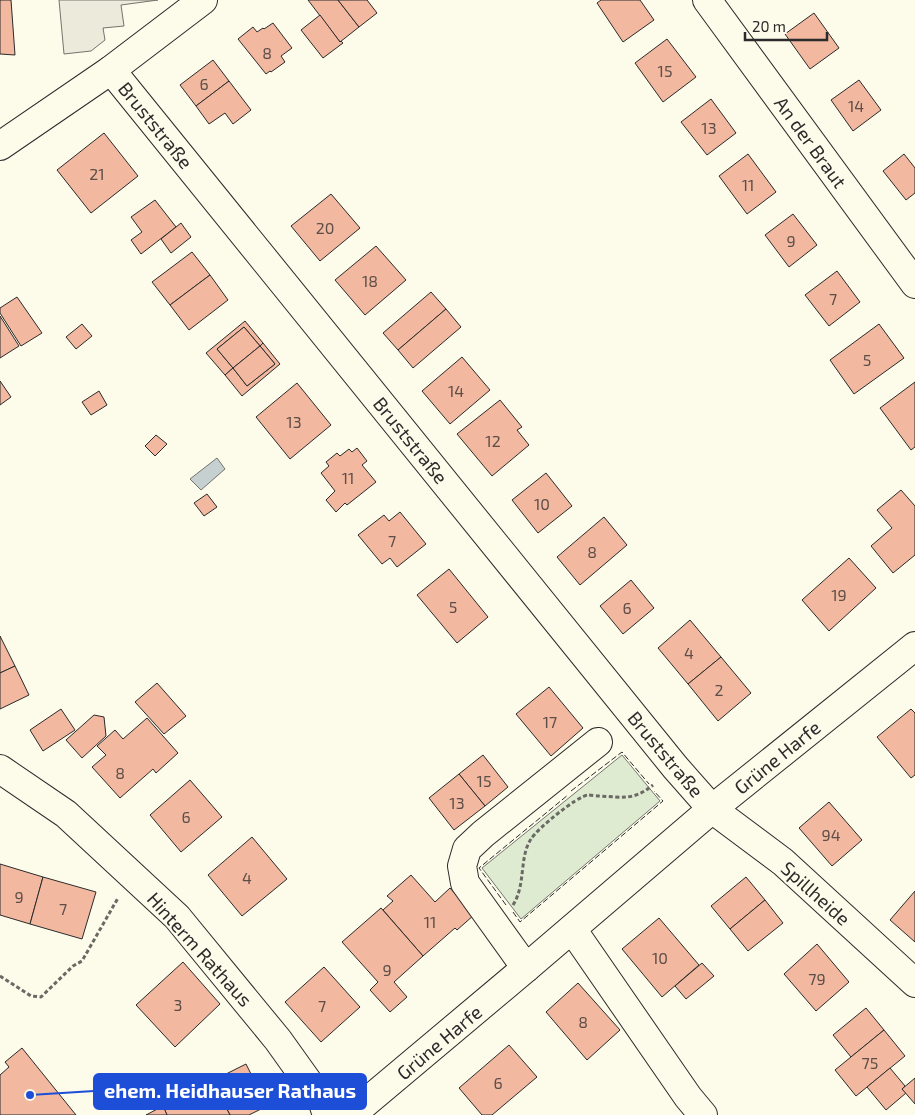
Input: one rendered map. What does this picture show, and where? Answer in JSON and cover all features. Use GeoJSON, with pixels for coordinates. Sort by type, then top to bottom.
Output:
{"type":"FeatureCollection","features":[{"type":"Feature","properties":{"kind":"street"},"geometry":{"type":"LineString","coordinates":[[0,146],[111,70],[203,0]]}},
{"type":"Feature","properties":{"kind":"street","name":"An der Braut"},"geometry":{"type":"LineString","coordinates":[[707,0],[915,284]]}},
{"type":"Feature","properties":{"kind":"street","name":"Bruststraße"},"geometry":{"type":"LineString","coordinates":[[111,70],[675,767],[712,809]]}},
{"type":"Feature","properties":{"kind":"street","name":"Grüne Harfe"},"geometry":{"type":"LineString","coordinates":[[351,1115],[712,809],[915,646]]}},
{"type":"Feature","properties":{"kind":"street"},"geometry":{"type":"LineString","coordinates":[[526,968],[465,883],[462,866],[468,849],[483,834],[598,742]]}},
{"type":"Feature","properties":{"kind":"street","name":"Hinterm Rathaus"},"geometry":{"type":"LineString","coordinates":[[0,769],[66,814],[177,917],[278,1040],[323,1103],[328,1115]]}},
{"type":"Feature","properties":{"kind":"street","name":"Spillheide"},"geometry":{"type":"LineString","coordinates":[[712,809],[783,862],[915,983]]}},
{"type":"Feature","properties":{"kind":"street"},"geometry":{"type":"LineString","coordinates":[[572,929],[703,1115]]}},
{"type":"Feature","properties":{"kind":"path"},"geometry":{"type":"LineString","coordinates":[[514,904],[520,893],[527,846],[532,837],[565,807],[586,795],[628,798],[639,794],[653,785]]}},
{"type":"Feature","properties":{"kind":"path"},"geometry":{"type":"LineString","coordinates":[[0,976],[31,996],[41,997],[73,966],[82,961],[132,875]]}},
{"type":"Feature","properties":{"kind":"green space"},"geometry":{"type":"Polygon","coordinates":[[[622,755],[660,801],[521,919],[482,868],[622,755]]]}},
{"type":"Feature","properties":{"kind":"shaded area"},"geometry":{"type":"Polygon","coordinates":[[[59,0],[158,0],[121,5],[124,26],[103,28],[105,40],[91,51],[64,54],[59,0]]]}},
{"type":"Feature","properties":{"kind":"shaded area"},"geometry":{"type":"Polygon","coordinates":[[[217,458],[225,469],[201,490],[190,479],[217,458]]]}},
{"type":"Feature","properties":{"kind":"building"},"geometry":{"type":"Polygon","coordinates":[[[0,0],[11,0],[15,55],[0,54],[0,0]]]}},
{"type":"Feature","properties":{"kind":"building"},"geometry":{"type":"Polygon","coordinates":[[[308,0],[338,0],[359,27],[340,42],[308,0]]]}},
{"type":"Feature","properties":{"kind":"building"},"geometry":{"type":"Polygon","coordinates":[[[338,0],[367,0],[377,13],[359,27],[338,0]]]}},
{"type":"Feature","properties":{"kind":"building"},"geometry":{"type":"Polygon","coordinates":[[[601,0],[640,0],[654,20],[623,42],[597,3],[601,0]]]}},
{"type":"Feature","properties":{"kind":"building"},"geometry":{"type":"Polygon","coordinates":[[[814,13],[839,48],[810,69],[785,34],[814,13]]]}},
{"type":"Feature","properties":{"kind":"building"},"geometry":{"type":"Polygon","coordinates":[[[320,15],[340,42],[343,43],[323,58],[301,30],[320,15]]]}},
{"type":"Feature","properties":{"kind":"building"},"geometry":{"type":"Polygon","coordinates":[[[273,23],[292,48],[281,56],[285,62],[266,74],[238,39],[253,27],[257,32],[273,23]]]}},
{"type":"Feature","properties":{"kind":"building"},"geometry":{"type":"Polygon","coordinates":[[[667,39],[696,77],[663,102],[635,63],[667,39]]]}},
{"type":"Feature","properties":{"kind":"building"},"geometry":{"type":"Polygon","coordinates":[[[213,60],[229,81],[196,106],[180,85],[213,60]]]}},
{"type":"Feature","properties":{"kind":"building"},"geometry":{"type":"Polygon","coordinates":[[[859,80],[881,110],[853,131],[831,100],[859,80]]]}},
{"type":"Feature","properties":{"kind":"building"},"geometry":{"type":"Polygon","coordinates":[[[229,81],[251,110],[233,124],[225,113],[209,124],[196,106],[229,81]]]}},
{"type":"Feature","properties":{"kind":"building"},"geometry":{"type":"Polygon","coordinates":[[[711,99],[736,133],[707,155],[681,122],[711,99]]]}},
{"type":"Feature","properties":{"kind":"building"},"geometry":{"type":"Polygon","coordinates":[[[104,133],[138,176],[91,213],[57,170],[104,133]]]}},
{"type":"Feature","properties":{"kind":"building"},"geometry":{"type":"Polygon","coordinates":[[[748,154],[776,192],[747,214],[719,176],[748,154]]]}},
{"type":"Feature","properties":{"kind":"building"},"geometry":{"type":"Polygon","coordinates":[[[904,154],[915,168],[915,193],[906,200],[883,171],[904,154]]]}},
{"type":"Feature","properties":{"kind":"building"},"geometry":{"type":"Polygon","coordinates":[[[331,194],[360,228],[320,261],[291,226],[331,194]]]}},
{"type":"Feature","properties":{"kind":"building"},"geometry":{"type":"Polygon","coordinates":[[[155,200],[176,227],[141,254],[131,240],[142,232],[131,217],[155,200]]]}},
{"type":"Feature","properties":{"kind":"building"},"geometry":{"type":"Polygon","coordinates":[[[793,214],[817,245],[789,267],[765,235],[793,214]]]}},
{"type":"Feature","properties":{"kind":"building"},"geometry":{"type":"Polygon","coordinates":[[[181,223],[191,237],[171,253],[161,239],[181,223]]]}},
{"type":"Feature","properties":{"kind":"building"},"geometry":{"type":"Polygon","coordinates":[[[376,246],[406,280],[365,315],[335,280],[376,246]]]}},
{"type":"Feature","properties":{"kind":"building"},"geometry":{"type":"Polygon","coordinates":[[[192,252],[210,275],[170,305],[152,282],[192,252]]]}},
{"type":"Feature","properties":{"kind":"building"},"geometry":{"type":"Polygon","coordinates":[[[837,271],[860,302],[829,326],[805,295],[837,271]]]}},
{"type":"Feature","properties":{"kind":"building"},"geometry":{"type":"Polygon","coordinates":[[[210,275],[228,300],[189,330],[170,305],[210,275]]]}},
{"type":"Feature","properties":{"kind":"building"},"geometry":{"type":"Polygon","coordinates":[[[431,292],[446,309],[398,350],[383,333],[431,292]]]}},
{"type":"Feature","properties":{"kind":"building"},"geometry":{"type":"Polygon","coordinates":[[[17,297],[42,333],[21,346],[0,313],[0,308],[17,297]]]}},
{"type":"Feature","properties":{"kind":"building"},"geometry":{"type":"Polygon","coordinates":[[[446,309],[461,327],[413,368],[398,350],[446,309]]]}},
{"type":"Feature","properties":{"kind":"building"},"geometry":{"type":"Polygon","coordinates":[[[0,316],[19,346],[0,358],[0,316]]]}},
{"type":"Feature","properties":{"kind":"building"},"geometry":{"type":"Polygon","coordinates":[[[245,321],[263,343],[260,346],[244,327],[217,349],[233,368],[225,375],[206,353],[245,321]]]}},
{"type":"Feature","properties":{"kind":"building"},"geometry":{"type":"Polygon","coordinates":[[[82,324],[92,336],[76,349],[66,337],[82,324]]]}},
{"type":"Feature","properties":{"kind":"building"},"geometry":{"type":"Polygon","coordinates":[[[879,324],[904,358],[854,394],[830,360],[879,324]]]}},
{"type":"Feature","properties":{"kind":"building"},"geometry":{"type":"Polygon","coordinates":[[[244,327],[260,346],[233,368],[217,349],[244,327]]]}},
{"type":"Feature","properties":{"kind":"building"},"geometry":{"type":"Polygon","coordinates":[[[263,343],[280,364],[242,396],[225,375],[233,368],[247,386],[275,364],[260,346],[263,343]]]}},
{"type":"Feature","properties":{"kind":"building"},"geometry":{"type":"Polygon","coordinates":[[[260,346],[275,364],[247,386],[233,368],[260,346]]]}},
{"type":"Feature","properties":{"kind":"building"},"geometry":{"type":"Polygon","coordinates":[[[462,357],[490,390],[450,424],[422,391],[462,357]]]}},
{"type":"Feature","properties":{"kind":"building"},"geometry":{"type":"Polygon","coordinates":[[[0,381],[11,397],[0,405],[0,381]]]}},
{"type":"Feature","properties":{"kind":"building"},"geometry":{"type":"Polygon","coordinates":[[[915,382],[915,447],[911,450],[880,408],[915,382]]]}},
{"type":"Feature","properties":{"kind":"building"},"geometry":{"type":"Polygon","coordinates":[[[297,383],[331,425],[290,459],[256,417],[297,383]]]}},
{"type":"Feature","properties":{"kind":"building"},"geometry":{"type":"Polygon","coordinates":[[[99,391],[107,405],[91,415],[82,402],[99,391]]]}},
{"type":"Feature","properties":{"kind":"building"},"geometry":{"type":"Polygon","coordinates":[[[500,400],[522,427],[517,430],[529,445],[492,476],[457,434],[500,400]]]}},
{"type":"Feature","properties":{"kind":"building"},"geometry":{"type":"Polygon","coordinates":[[[156,435],[167,444],[155,456],[145,446],[156,435]]]}},
{"type":"Feature","properties":{"kind":"building"},"geometry":{"type":"Polygon","coordinates":[[[357,448],[367,461],[362,465],[376,482],[347,505],[345,503],[336,512],[326,500],[335,491],[321,473],[329,466],[326,462],[337,453],[340,456],[349,449],[352,452],[357,448]]]}},
{"type":"Feature","properties":{"kind":"building"},"geometry":{"type":"Polygon","coordinates":[[[546,473],[572,506],[538,533],[512,500],[546,473]]]}},
{"type":"Feature","properties":{"kind":"building"},"geometry":{"type":"Polygon","coordinates":[[[901,490],[915,506],[915,555],[893,573],[871,546],[892,528],[877,510],[901,490]]]}},
{"type":"Feature","properties":{"kind":"building"},"geometry":{"type":"Polygon","coordinates":[[[207,494],[217,507],[204,516],[194,503],[207,494]]]}},
{"type":"Feature","properties":{"kind":"building"},"geometry":{"type":"Polygon","coordinates":[[[400,512],[426,544],[397,567],[390,558],[382,564],[358,535],[384,515],[389,521],[400,512]]]}},
{"type":"Feature","properties":{"kind":"building"},"geometry":{"type":"Polygon","coordinates":[[[604,517],[627,545],[580,585],[557,557],[604,517]]]}},
{"type":"Feature","properties":{"kind":"building"},"geometry":{"type":"Polygon","coordinates":[[[849,558],[876,588],[829,631],[802,600],[849,558]]]}},
{"type":"Feature","properties":{"kind":"building"},"geometry":{"type":"Polygon","coordinates":[[[449,569],[488,617],[457,643],[417,595],[449,569]]]}},
{"type":"Feature","properties":{"kind":"building"},"geometry":{"type":"Polygon","coordinates":[[[631,580],[654,608],[623,634],[600,606],[631,580]]]}},
{"type":"Feature","properties":{"kind":"building"},"geometry":{"type":"Polygon","coordinates":[[[690,620],[721,657],[688,684],[658,648],[690,620]]]}},
{"type":"Feature","properties":{"kind":"building"},"geometry":{"type":"Polygon","coordinates":[[[0,636],[15,666],[0,673],[0,636]]]}},
{"type":"Feature","properties":{"kind":"building"},"geometry":{"type":"Polygon","coordinates":[[[721,657],[751,693],[718,721],[688,684],[721,657]]]}},
{"type":"Feature","properties":{"kind":"building"},"geometry":{"type":"Polygon","coordinates":[[[15,666],[29,695],[0,709],[0,673],[15,666]]]}},
{"type":"Feature","properties":{"kind":"building"},"geometry":{"type":"Polygon","coordinates":[[[157,683],[186,716],[164,734],[135,702],[157,683]]]}},
{"type":"Feature","properties":{"kind":"building"},"geometry":{"type":"Polygon","coordinates":[[[549,687],[583,728],[551,756],[516,714],[549,687]]]}},
{"type":"Feature","properties":{"kind":"building"},"geometry":{"type":"Polygon","coordinates":[[[61,709],[75,730],[43,751],[30,730],[61,709]]]}},
{"type":"Feature","properties":{"kind":"building"},"geometry":{"type":"Polygon","coordinates":[[[911,709],[915,713],[915,775],[911,778],[877,737],[911,709]]]}},
{"type":"Feature","properties":{"kind":"building"},"geometry":{"type":"Polygon","coordinates":[[[94,715],[104,717],[106,736],[82,758],[66,740],[94,715]]]}},
{"type":"Feature","properties":{"kind":"building"},"geometry":{"type":"Polygon","coordinates":[[[147,718],[178,753],[156,773],[153,769],[120,798],[92,767],[106,755],[97,746],[115,730],[123,739],[147,718]]]}},
{"type":"Feature","properties":{"kind":"building"},"geometry":{"type":"Polygon","coordinates":[[[483,755],[508,787],[485,806],[459,774],[483,755]]]}},
{"type":"Feature","properties":{"kind":"building"},"geometry":{"type":"Polygon","coordinates":[[[459,774],[485,806],[454,830],[429,798],[459,774]]]}},
{"type":"Feature","properties":{"kind":"building"},"geometry":{"type":"Polygon","coordinates":[[[190,780],[222,817],[181,852],[150,815],[190,780]]]}},
{"type":"Feature","properties":{"kind":"building"},"geometry":{"type":"Polygon","coordinates":[[[829,802],[862,840],[832,866],[799,828],[829,802]]]}},
{"type":"Feature","properties":{"kind":"building"},"geometry":{"type":"Polygon","coordinates":[[[252,837],[287,879],[242,916],[208,875],[252,837]]]}},
{"type":"Feature","properties":{"kind":"building"},"geometry":{"type":"Polygon","coordinates":[[[0,864],[43,877],[30,924],[0,915],[0,864]]]}},
{"type":"Feature","properties":{"kind":"building"},"geometry":{"type":"Polygon","coordinates":[[[411,875],[435,902],[450,888],[474,915],[457,930],[455,928],[423,956],[383,910],[393,901],[387,896],[411,875]]]}},
{"type":"Feature","properties":{"kind":"building"},"geometry":{"type":"Polygon","coordinates":[[[43,877],[96,892],[82,939],[30,924],[43,877]]]}},
{"type":"Feature","properties":{"kind":"building"},"geometry":{"type":"Polygon","coordinates":[[[746,877],[765,900],[730,929],[711,906],[746,877]]]}},
{"type":"Feature","properties":{"kind":"building"},"geometry":{"type":"Polygon","coordinates":[[[915,891],[915,942],[890,920],[915,891]]]}},
{"type":"Feature","properties":{"kind":"building"},"geometry":{"type":"Polygon","coordinates":[[[765,900],[783,923],[748,951],[730,929],[765,900]]]}},
{"type":"Feature","properties":{"kind":"building"},"geometry":{"type":"Polygon","coordinates":[[[381,908],[423,956],[394,982],[407,997],[390,1012],[370,990],[378,982],[342,942],[381,908]]]}},
{"type":"Feature","properties":{"kind":"building"},"geometry":{"type":"Polygon","coordinates":[[[659,918],[699,965],[662,997],[622,949],[659,918]]]}},
{"type":"Feature","properties":{"kind":"building"},"geometry":{"type":"Polygon","coordinates":[[[817,944],[849,982],[816,1011],[784,974],[817,944]]]}},
{"type":"Feature","properties":{"kind":"building"},"geometry":{"type":"Polygon","coordinates":[[[183,962],[220,1004],[175,1047],[136,1005],[183,962]]]}},
{"type":"Feature","properties":{"kind":"building"},"geometry":{"type":"Polygon","coordinates":[[[702,963],[714,976],[686,999],[675,986],[702,963]]]}},
{"type":"Feature","properties":{"kind":"building"},"geometry":{"type":"Polygon","coordinates":[[[324,967],[360,1007],[321,1042],[285,1002],[324,967]]]}},
{"type":"Feature","properties":{"kind":"building"},"geometry":{"type":"Polygon","coordinates":[[[578,983],[620,1030],[587,1060],[546,1012],[578,983]]]}},
{"type":"Feature","properties":{"kind":"building"},"geometry":{"type":"Polygon","coordinates":[[[866,1008],[884,1030],[851,1057],[833,1035],[866,1008]]]}},
{"type":"Feature","properties":{"kind":"building"},"geometry":{"type":"Polygon","coordinates":[[[884,1030],[905,1056],[856,1096],[835,1070],[884,1030]]]}},
{"type":"Feature","properties":{"kind":"building"},"geometry":{"type":"Polygon","coordinates":[[[509,1045],[537,1077],[492,1115],[482,1115],[459,1088],[509,1045]]]}},
{"type":"Feature","properties":{"kind":"building"},"geometry":{"type":"Polygon","coordinates":[[[22,1048],[76,1115],[0,1115],[0,1075],[9,1067],[5,1062],[22,1048]]]}},
{"type":"Feature","properties":{"kind":"building"},"geometry":{"type":"Polygon","coordinates":[[[246,1064],[267,1106],[249,1115],[230,1115],[212,1081],[246,1064]]]}},
{"type":"Feature","properties":{"kind":"building"},"geometry":{"type":"Polygon","coordinates":[[[890,1068],[905,1086],[902,1089],[906,1093],[886,1110],[867,1087],[890,1068]]]}},
{"type":"Feature","properties":{"kind":"building"},"geometry":{"type":"Polygon","coordinates":[[[915,1078],[915,1104],[902,1089],[915,1078]]]}},
{"type":"Feature","properties":{"kind":"building"},"geometry":{"type":"Polygon","coordinates":[[[212,1081],[230,1115],[167,1115],[163,1106],[212,1081]]]}},
{"type":"Feature","properties":{"kind":"building"},"geometry":{"type":"Polygon","coordinates":[[[163,1106],[167,1115],[146,1115],[163,1106]]]}},
{"type":"Feature","properties":{"kind":"fence"},"geometry":{"type":"LineString","coordinates":[[571,791],[622,752],[649,784]]}},
{"type":"Feature","properties":{"kind":"fence"},"geometry":{"type":"LineString","coordinates":[[513,912],[520,922],[663,801],[654,791]]}},
{"type":"Feature","properties":{"kind":"fence"},"geometry":{"type":"LineString","coordinates":[[506,905],[479,868],[568,795]]}},
{"type":"Feature","properties":{"kind":"place","name":"ehem. Heidhauser Rathaus"},"geometry":{"type":"Point","coordinates":[30,1095]}}]}
